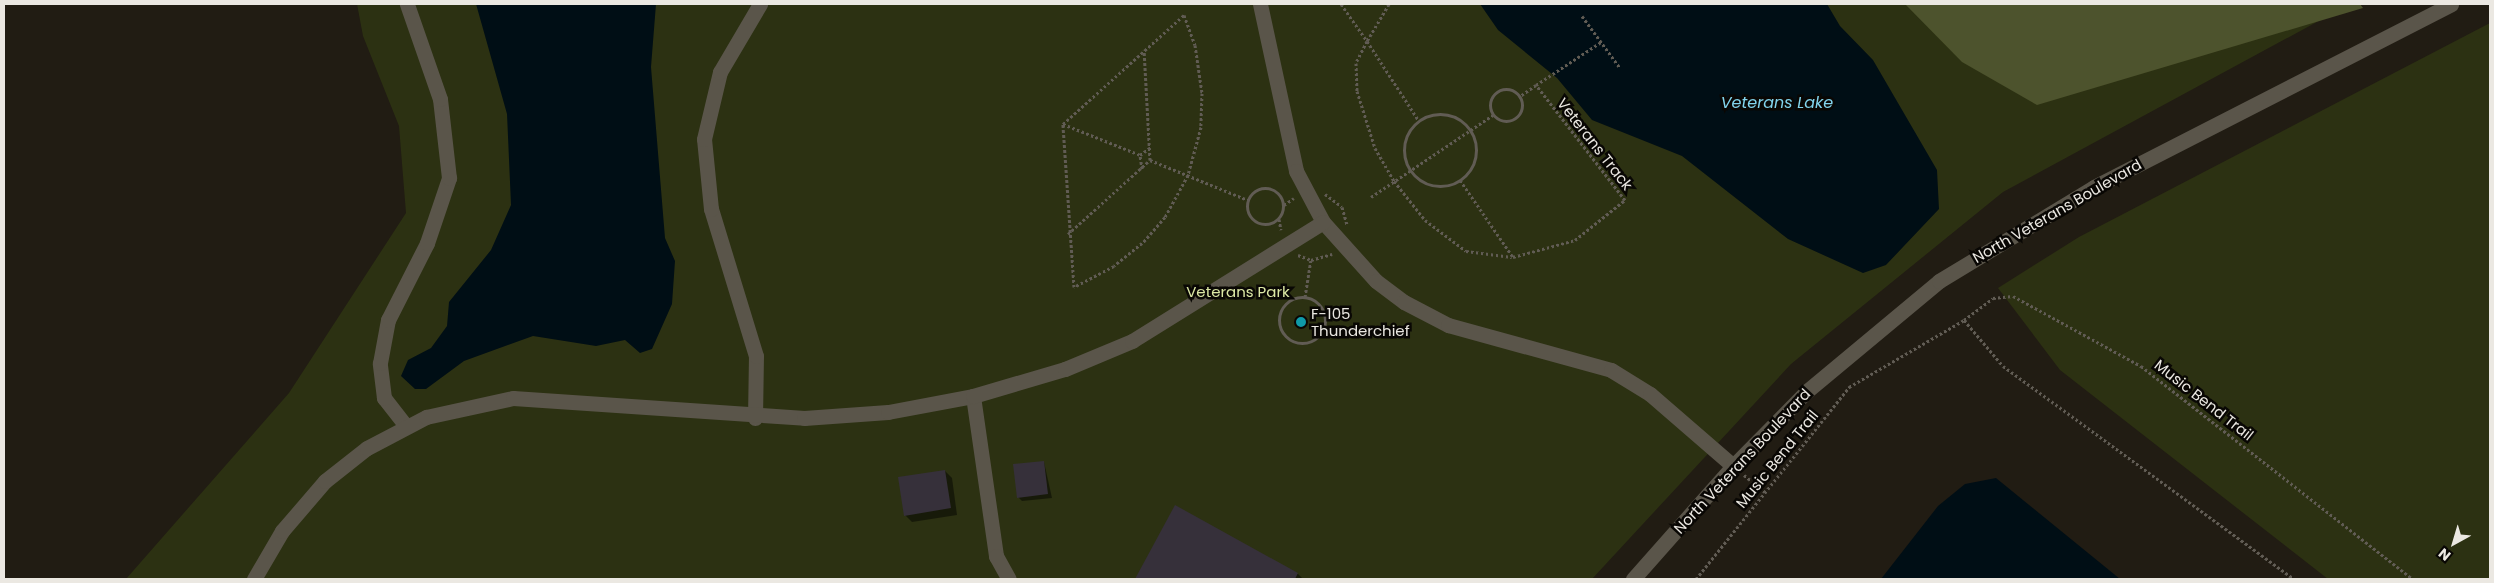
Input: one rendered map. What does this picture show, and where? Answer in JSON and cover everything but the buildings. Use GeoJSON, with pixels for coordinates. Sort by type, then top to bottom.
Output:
{"type":"FeatureCollection","features":[{"type":"Feature","properties":{"kind":"street"},"geometry":{"type":"LineString","coordinates":[[406,426],[384,398],[380,363],[388,320],[426,243],[448,178],[440,99],[407,4]]}},
{"type":"Feature","properties":{"kind":"street"},"geometry":{"type":"LineString","coordinates":[[755,418],[752,336],[711,209],[704,139],[720,72],[760,4]]}},
{"type":"Feature","properties":{"kind":"street"},"geometry":{"type":"LineString","coordinates":[[1260,4],[1286,136],[1296,171],[1323,222],[1355,260],[1404,302],[1448,324],[1611,370],[1650,394],[1732,466]]}},
{"type":"Feature","properties":{"kind":"street","name":"North Veterans Boulevard"},"geometry":{"type":"LineString","coordinates":[[1633,579],[1732,466],[1854,348],[1979,254],[2094,187],[2451,4]]}},
{"type":"Feature","properties":{"kind":"street"},"geometry":{"type":"LineString","coordinates":[[254,579],[282,531],[325,481],[367,448],[406,426],[458,407],[513,398],[755,418],[888,412],[974,396],[1065,368],[1132,341],[1323,222]]}},
{"type":"Feature","properties":{"kind":"street"},"geometry":{"type":"LineString","coordinates":[[974,396],[996,556],[1008,579]]}},
{"type":"Feature","properties":{"kind":"path"},"geometry":{"type":"LineString","coordinates":[[1341,4],[1419,120]]}},
{"type":"Feature","properties":{"kind":"path","name":"Veterans Track"},"geometry":{"type":"LineString","coordinates":[[1389,4],[1366,41],[1356,63],[1357,91],[1371,139],[1394,181],[1425,220],[1466,251],[1513,257],[1576,240],[1625,200],[1536,86]]}},
{"type":"Feature","properties":{"kind":"path"},"geometry":{"type":"LineString","coordinates":[[1184,15],[1195,45],[1202,93],[1201,127],[1188,175],[1165,217],[1142,243],[1114,266],[1074,287],[1068,234],[1062,124],[1144,50],[1184,15]]}},
{"type":"Feature","properties":{"kind":"path"},"geometry":{"type":"LineString","coordinates":[[1582,16],[1620,68]]}},
{"type":"Feature","properties":{"kind":"path"},"geometry":{"type":"LineString","coordinates":[[1519,96],[1601,42]]}},
{"type":"Feature","properties":{"kind":"path"},"geometry":{"type":"LineString","coordinates":[[1068,234],[1150,160],[1151,147],[1144,50]]}},
{"type":"Feature","properties":{"kind":"path"},"geometry":{"type":"LineString","coordinates":[[1511,90],[1519,96],[1521,112],[1513,120],[1502,121],[1493,114],[1491,100],[1497,92],[1511,90]]}},
{"type":"Feature","properties":{"kind":"path"},"geometry":{"type":"LineString","coordinates":[[1371,197],[1493,114]]}},
{"type":"Feature","properties":{"kind":"path"},"geometry":{"type":"LineString","coordinates":[[1450,116],[1470,130],[1474,162],[1460,180],[1438,186],[1426,183],[1410,170],[1404,144],[1419,120],[1450,116]]}},
{"type":"Feature","properties":{"kind":"path"},"geometry":{"type":"LineString","coordinates":[[1062,124],[1140,155]]}},
{"type":"Feature","properties":{"kind":"path"},"geometry":{"type":"LineString","coordinates":[[1140,155],[1151,147]]}},
{"type":"Feature","properties":{"kind":"path"},"geometry":{"type":"LineString","coordinates":[[1140,155],[1142,169]]}},
{"type":"Feature","properties":{"kind":"path"},"geometry":{"type":"LineString","coordinates":[[1150,160],[1248,200]]}},
{"type":"Feature","properties":{"kind":"path"},"geometry":{"type":"LineString","coordinates":[[1460,180],[1513,257]]}},
{"type":"Feature","properties":{"kind":"path"},"geometry":{"type":"LineString","coordinates":[[1262,187],[1275,189],[1283,199],[1282,214],[1274,222],[1261,224],[1250,217],[1248,200],[1262,187]]}},
{"type":"Feature","properties":{"kind":"path"},"geometry":{"type":"LineString","coordinates":[[1291,250],[1311,260],[1335,253]]}},
{"type":"Feature","properties":{"kind":"path"},"geometry":{"type":"LineString","coordinates":[[1305,297],[1311,260]]}},
{"type":"Feature","properties":{"kind":"path","name":"Music Bend Trail"},"geometry":{"type":"LineString","coordinates":[[1696,579],[1849,387],[1964,320],[1993,298],[2013,296],[2141,366],[2413,579]]}},
{"type":"Feature","properties":{"kind":"path"},"geometry":{"type":"LineString","coordinates":[[1305,297],[1319,304],[1325,318],[1321,333],[1302,343],[1283,333],[1279,319],[1290,300],[1305,297]]}},
{"type":"Feature","properties":{"kind":"path"},"geometry":{"type":"LineString","coordinates":[[1964,320],[2003,366],[2294,579]]}},
{"type":"Feature","properties":{"kind":"path"},"geometry":{"type":"LineString","coordinates":[[1732,466],[1765,492]]}},
{"type":"Feature","properties":{"kind":"green space","name":"Veterans Park"},"geometry":{"type":"Polygon","coordinates":[[[357,4],[2350,4],[2003,192],[1791,364],[1592,579],[126,579],[289,393],[406,213],[399,126],[363,36],[357,4]]]}},
{"type":"Feature","properties":{"kind":"green space"},"geometry":{"type":"Polygon","coordinates":[[[1905,4],[2360,4],[2363,8],[2037,105],[1962,62],[1905,4]]]}},
{"type":"Feature","properties":{"kind":"green space"},"geometry":{"type":"Polygon","coordinates":[[[2490,23],[2490,579],[2328,579],[2060,370],[1998,288],[2079,237],[2490,23]]]}},
{"type":"Feature","properties":{"kind":"water"},"geometry":{"type":"Polygon","coordinates":[[[476,4],[656,4],[651,67],[665,238],[675,261],[672,304],[652,349],[640,353],[625,340],[596,346],[533,336],[464,361],[426,389],[415,389],[401,376],[408,360],[431,348],[447,326],[449,302],[491,250],[511,205],[507,114],[476,4]]]}},
{"type":"Feature","properties":{"kind":"water","name":"Veterans Lake"},"geometry":{"type":"Polygon","coordinates":[[[1480,4],[1827,4],[1840,26],[1873,60],[1937,170],[1939,209],[1886,265],[1863,273],[1788,239],[1682,156],[1592,120],[1557,78],[1498,30],[1480,4]]]}},
{"type":"Feature","properties":{"kind":"water"},"geometry":{"type":"Polygon","coordinates":[[[1996,478],[2120,579],[1881,579],[1938,506],[1965,484],[1996,478]]]}},
{"type":"Feature","properties":{"kind":"place","name":"F-105 Thunderchief"},"geometry":{"type":"Point","coordinates":[1301,322]}}]}
